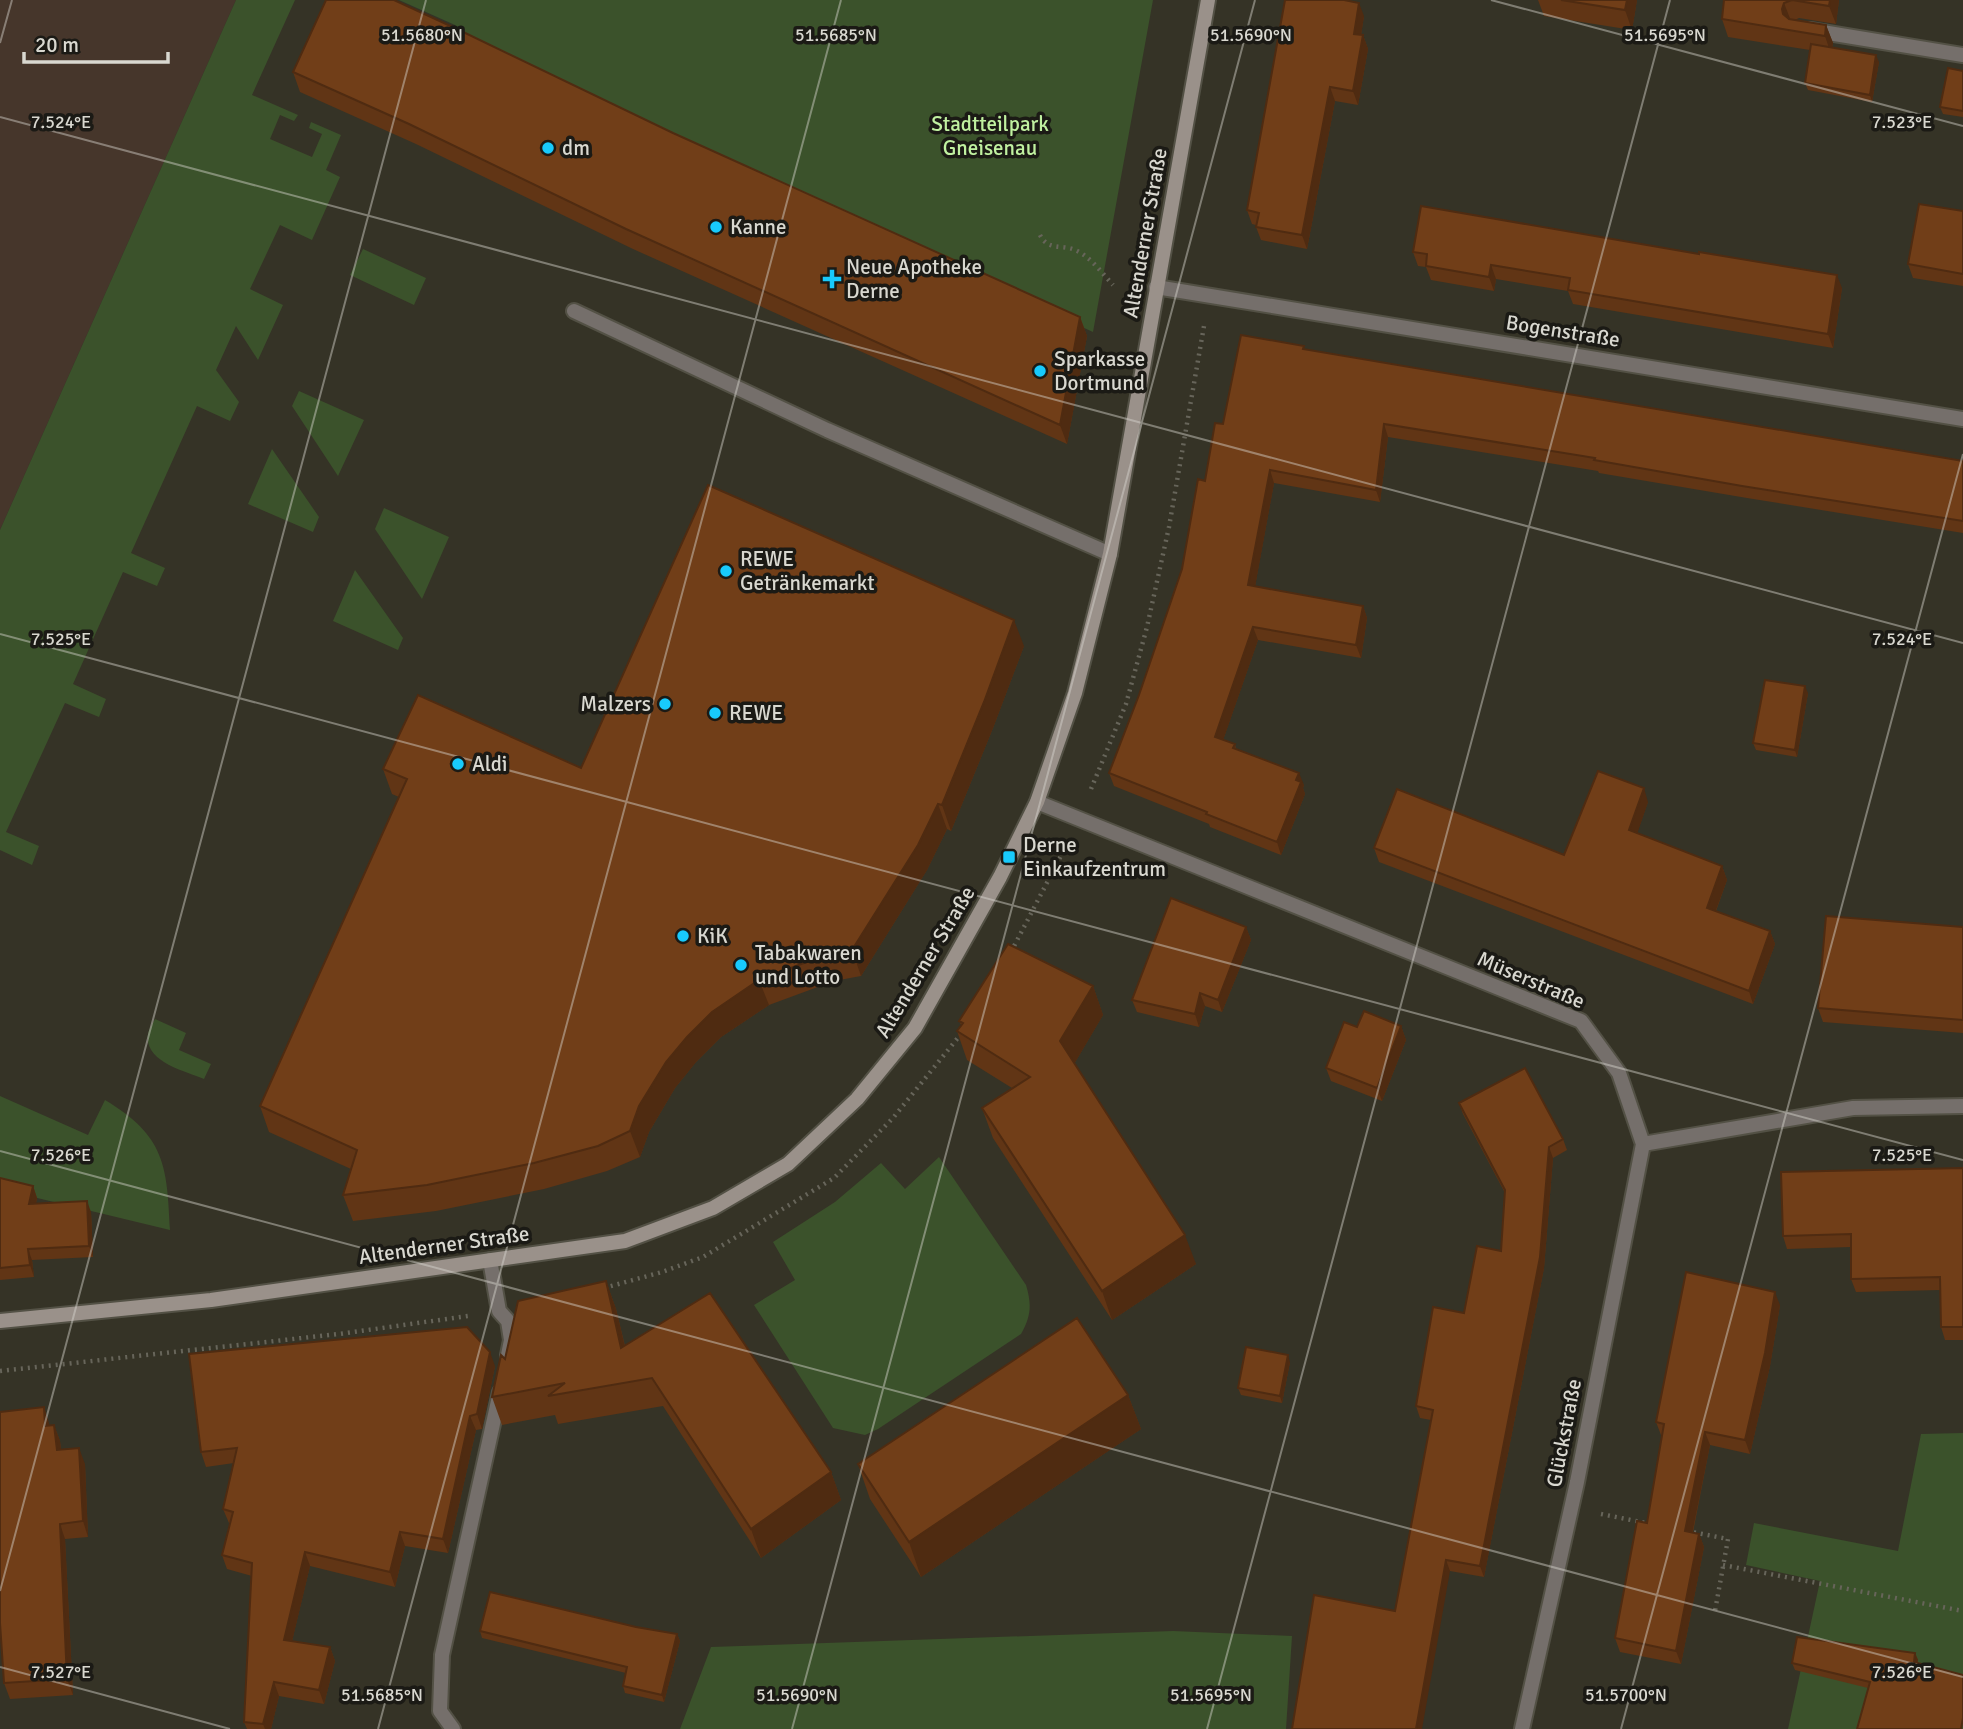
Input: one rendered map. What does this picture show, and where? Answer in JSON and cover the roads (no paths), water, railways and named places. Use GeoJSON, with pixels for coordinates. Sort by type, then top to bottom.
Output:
{"type":"FeatureCollection","features":[{"type":"Feature","properties":{"kind":"main road","name":"Altenderner Straße"},"geometry":{"type":"LineString","coordinates":[[0,1321],[211,1300],[625,1241],[713,1208],[789,1164],[857,1098],[915,1028],[1000,877],[1037,802],[1076,693],[1110,554],[1208,0]]}},
{"type":"Feature","properties":{"kind":"street"},"geometry":{"type":"LineString","coordinates":[[1798,29],[1963,55]]}},
{"type":"Feature","properties":{"kind":"street","name":"Bogenstraße"},"geometry":{"type":"LineString","coordinates":[[1156,287],[1963,419]]}},
{"type":"Feature","properties":{"kind":"street"},"geometry":{"type":"LineString","coordinates":[[574,311],[827,430],[1110,554]]}},
{"type":"Feature","properties":{"kind":"street","name":"Müserstraße"},"geometry":{"type":"LineString","coordinates":[[1037,802],[1581,1021],[1619,1073],[1643,1144]]}},
{"type":"Feature","properties":{"kind":"street"},"geometry":{"type":"LineString","coordinates":[[1643,1144],[1853,1108],[1963,1106]]}},
{"type":"Feature","properties":{"kind":"street","name":"Glückstraße"},"geometry":{"type":"LineString","coordinates":[[1522,1729],[1643,1144]]}},
{"type":"Feature","properties":{"kind":"street"},"geometry":{"type":"LineString","coordinates":[[453,1729],[439,1711],[442,1655],[511,1340],[508,1321],[499,1311],[490,1260]]}},
{"type":"Feature","properties":{"kind":"place","name":"dm"},"geometry":{"type":"Point","coordinates":[548,148]}},
{"type":"Feature","properties":{"kind":"place","name":"Kanne"},"geometry":{"type":"Point","coordinates":[716,227]}},
{"type":"Feature","properties":{"kind":"place","name":"Neue Apotheke Derne"},"geometry":{"type":"Point","coordinates":[832,279]}},
{"type":"Feature","properties":{"kind":"place","name":"Sparkasse Dortmund"},"geometry":{"type":"Point","coordinates":[1040,371]}},
{"type":"Feature","properties":{"kind":"place","name":"REWE Getränkemarkt"},"geometry":{"type":"Point","coordinates":[726,571]}},
{"type":"Feature","properties":{"kind":"place","name":"Malzers"},"geometry":{"type":"Point","coordinates":[665,704]}},
{"type":"Feature","properties":{"kind":"place","name":"REWE"},"geometry":{"type":"Point","coordinates":[715,713]}},
{"type":"Feature","properties":{"kind":"place","name":"Aldi"},"geometry":{"type":"Point","coordinates":[458,764]}},
{"type":"Feature","properties":{"kind":"place","name":"Derne Einkaufzentrum"},"geometry":{"type":"Point","coordinates":[1009,857]}},
{"type":"Feature","properties":{"kind":"place","name":"KiK"},"geometry":{"type":"Point","coordinates":[683,936]}},
{"type":"Feature","properties":{"kind":"place","name":"Tabakwaren und Lotto"},"geometry":{"type":"Point","coordinates":[741,965]}},
{"type":"Feature","properties":{"kind":"park label","name":"Stadtteilpark Gneisenau"},"geometry":{"type":"Point","coordinates":[990,136]}}]}
